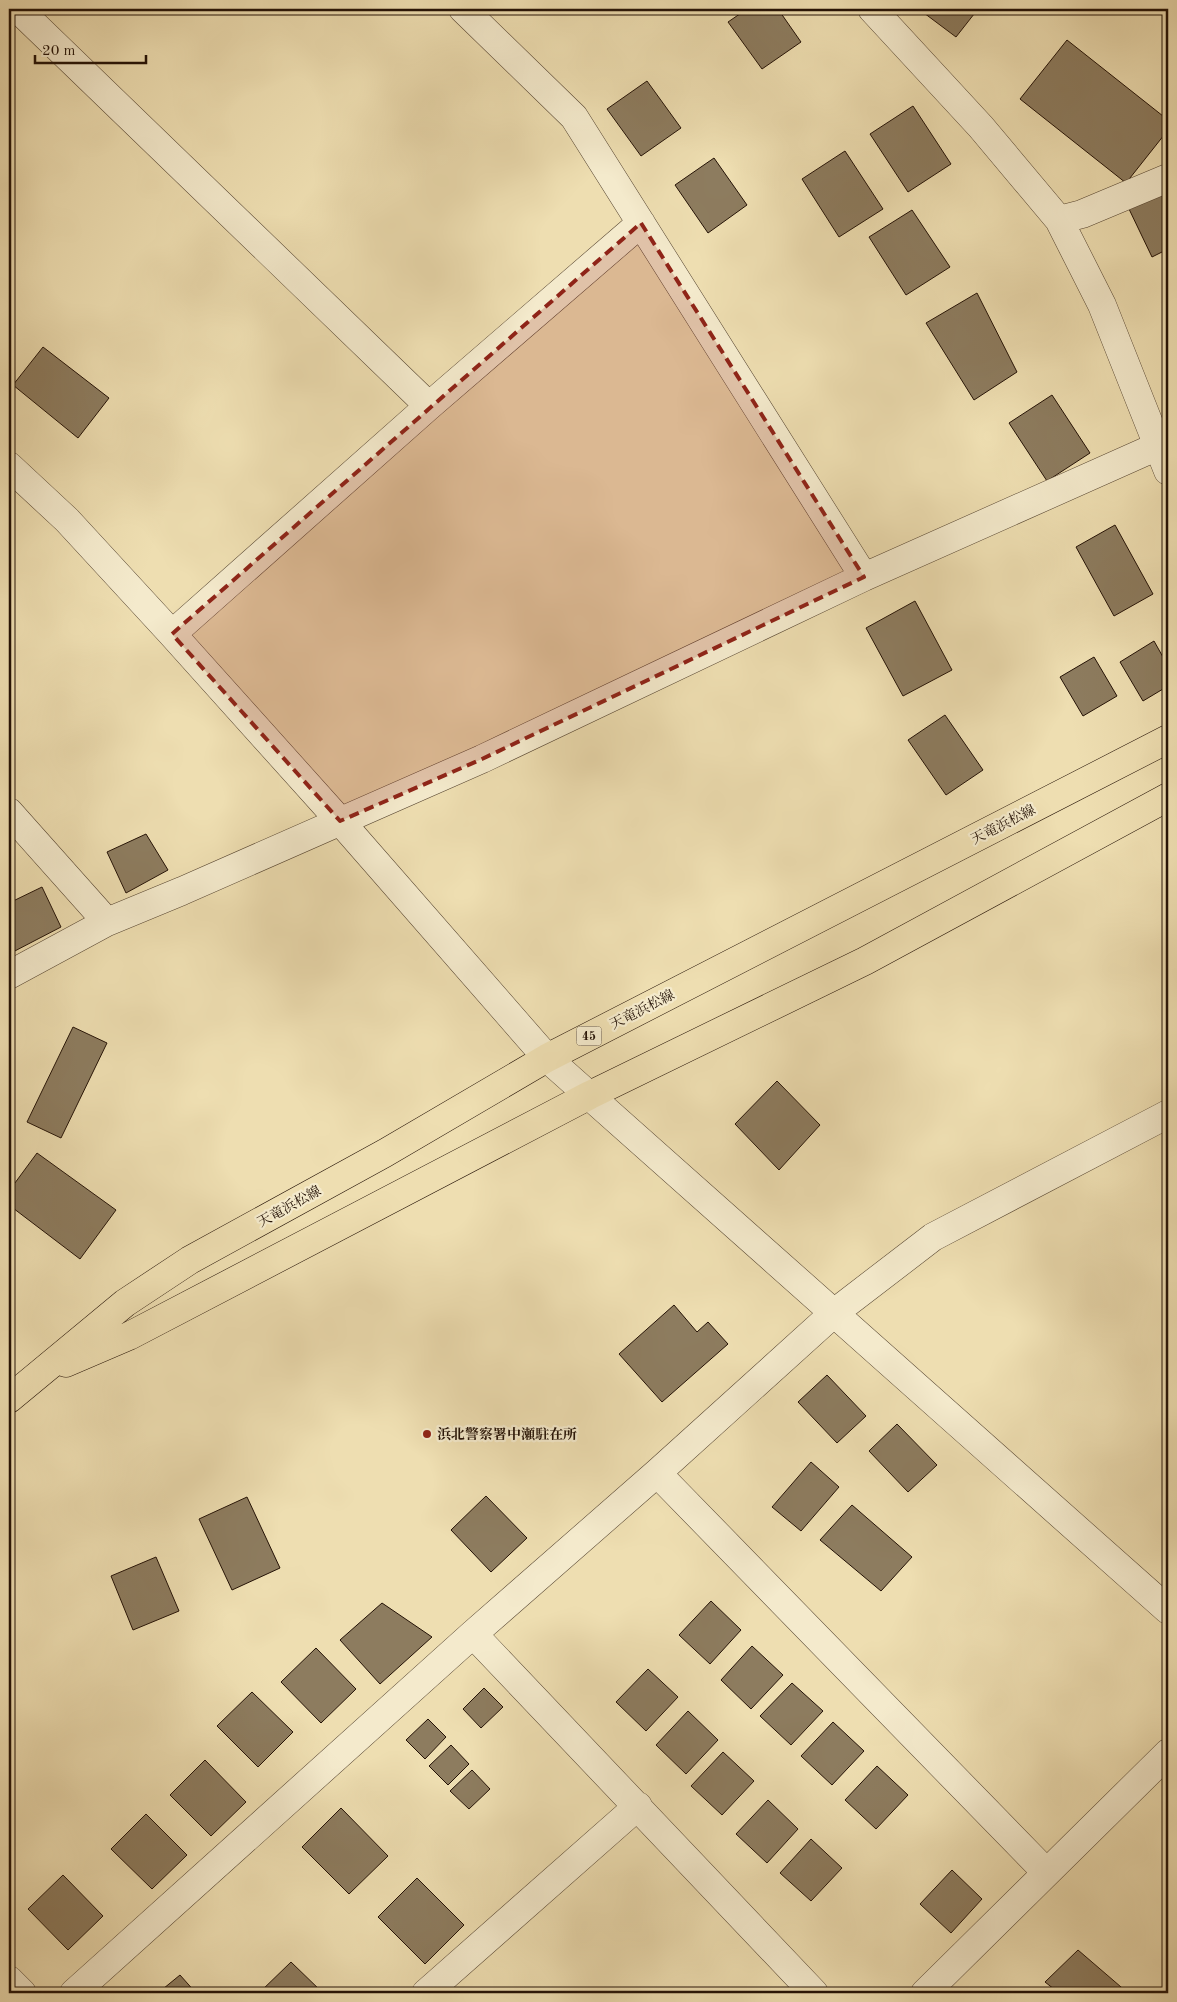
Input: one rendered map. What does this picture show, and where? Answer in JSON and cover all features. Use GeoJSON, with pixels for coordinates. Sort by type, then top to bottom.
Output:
{"type":"FeatureCollection","features":[{"type":"Feature","properties":{"kind":"main road","name":"天竜浜松線"},"geometry":{"type":"LineString","coordinates":[[9,1399],[125,1303],[190,1260],[385,1153],[547,1058],[1168,739]]}},
{"type":"Feature","properties":{"kind":"main road","name":"天竜浜松線"},"geometry":{"type":"LineString","coordinates":[[35,1376],[129,1336],[590,1095],[865,961],[1168,797]]}},
{"type":"Feature","properties":{"kind":"street"},"geometry":{"type":"LineString","coordinates":[[18,9],[429,406]]}},
{"type":"Feature","properties":{"kind":"street"},"geometry":{"type":"LineString","coordinates":[[463,9],[574,117],[864,577]]}},
{"type":"Feature","properties":{"kind":"street"},"geometry":{"type":"LineString","coordinates":[[872,9],[981,127],[1059,220],[1102,305],[1168,471]]}},
{"type":"Feature","properties":{"kind":"street"},"geometry":{"type":"LineString","coordinates":[[1059,220],[1082,214],[1168,178]]}},
{"type":"Feature","properties":{"kind":"street"},"geometry":{"type":"LineString","coordinates":[[172,634],[429,406],[641,223]]}},
{"type":"Feature","properties":{"kind":"street"},"geometry":{"type":"LineString","coordinates":[[9,975],[107,922],[182,892],[491,755],[864,577],[1158,446]]}},
{"type":"Feature","properties":{"kind":"street"},"geometry":{"type":"LineString","coordinates":[[9,466],[68,520],[172,634],[340,821],[547,1058],[1168,1610]]}},
{"type":"Feature","properties":{"kind":"street"},"geometry":{"type":"LineString","coordinates":[[9,812],[107,922]]}},
{"type":"Feature","properties":{"kind":"street"},"geometry":{"type":"LineString","coordinates":[[74,1993],[472,1634],[657,1473],[834,1314],[933,1237],[1168,1114]]}},
{"type":"Feature","properties":{"kind":"street"},"geometry":{"type":"LineString","coordinates":[[657,1473],[1046,1872]]}},
{"type":"Feature","properties":{"kind":"street"},"geometry":{"type":"LineString","coordinates":[[472,1634],[638,1806],[814,1993]]}},
{"type":"Feature","properties":{"kind":"street"},"geometry":{"type":"LineString","coordinates":[[925,1993],[1168,1753]]}},
{"type":"Feature","properties":{"kind":"street"},"geometry":{"type":"LineString","coordinates":[[426,1993],[638,1806]]}},
{"type":"Feature","properties":{"kind":"street"},"geometry":{"type":"LineString","coordinates":[[9,1980],[22,1993]]}},
{"type":"Feature","properties":{"kind":"highlighted area"},"geometry":{"type":"Polygon","coordinates":[[[641,223],[864,577],[482,759],[340,821],[172,634],[641,223]]]}},
{"type":"Feature","properties":{"kind":"building"},"geometry":{"type":"Polygon","coordinates":[[[747,9],[778,9],[801,42],[762,69],[728,22],[747,9]]]}},
{"type":"Feature","properties":{"kind":"building"},"geometry":{"type":"Polygon","coordinates":[[[978,9],[956,37],[920,10],[978,9]]]}},
{"type":"Feature","properties":{"kind":"building"},"geometry":{"type":"Polygon","coordinates":[[[1067,40],[1168,120],[1168,130],[1126,183],[1020,99],[1067,40]]]}},
{"type":"Feature","properties":{"kind":"building"},"geometry":{"type":"Polygon","coordinates":[[[647,81],[681,128],[641,156],[607,109],[647,81]]]}},
{"type":"Feature","properties":{"kind":"building"},"geometry":{"type":"Polygon","coordinates":[[[913,106],[951,164],[908,192],[870,134],[913,106]]]}},
{"type":"Feature","properties":{"kind":"building"},"geometry":{"type":"Polygon","coordinates":[[[845,151],[883,209],[839,237],[802,179],[845,151]]]}},
{"type":"Feature","properties":{"kind":"building"},"geometry":{"type":"Polygon","coordinates":[[[714,158],[747,205],[708,233],[675,185],[714,158]]]}},
{"type":"Feature","properties":{"kind":"building"},"geometry":{"type":"Polygon","coordinates":[[[1168,189],[1168,249],[1152,257],[1129,209],[1168,189]]]}},
{"type":"Feature","properties":{"kind":"building"},"geometry":{"type":"Polygon","coordinates":[[[912,210],[950,267],[906,295],[869,237],[912,210]]]}},
{"type":"Feature","properties":{"kind":"building"},"geometry":{"type":"Polygon","coordinates":[[[977,293],[1017,372],[974,400],[926,323],[977,293]]]}},
{"type":"Feature","properties":{"kind":"building"},"geometry":{"type":"Polygon","coordinates":[[[43,347],[109,398],[78,438],[13,385],[43,347]]]}},
{"type":"Feature","properties":{"kind":"building"},"geometry":{"type":"Polygon","coordinates":[[[1052,395],[1090,453],[1047,481],[1009,423],[1052,395]]]}},
{"type":"Feature","properties":{"kind":"building"},"geometry":{"type":"Polygon","coordinates":[[[1115,525],[1153,594],[1114,616],[1076,547],[1115,525]]]}},
{"type":"Feature","properties":{"kind":"building"},"geometry":{"type":"Polygon","coordinates":[[[915,601],[952,670],[903,696],[866,628],[915,601]]]}},
{"type":"Feature","properties":{"kind":"building"},"geometry":{"type":"Polygon","coordinates":[[[1154,641],[1168,666],[1168,686],[1143,701],[1120,662],[1154,641]]]}},
{"type":"Feature","properties":{"kind":"building"},"geometry":{"type":"Polygon","coordinates":[[[1094,657],[1117,696],[1083,716],[1060,677],[1094,657]]]}},
{"type":"Feature","properties":{"kind":"building"},"geometry":{"type":"Polygon","coordinates":[[[945,715],[983,770],[946,795],[908,740],[945,715]]]}},
{"type":"Feature","properties":{"kind":"building"},"geometry":{"type":"Polygon","coordinates":[[[146,834],[168,870],[126,893],[107,852],[146,834]]]}},
{"type":"Feature","properties":{"kind":"building"},"geometry":{"type":"Polygon","coordinates":[[[42,887],[61,927],[9,954],[9,903],[42,887]]]}},
{"type":"Feature","properties":{"kind":"building"},"geometry":{"type":"Polygon","coordinates":[[[73,1027],[107,1043],[61,1138],[27,1122],[73,1027]]]}},
{"type":"Feature","properties":{"kind":"building"},"geometry":{"type":"Polygon","coordinates":[[[777,1081],[820,1125],[779,1170],[735,1124],[777,1081]]]}},
{"type":"Feature","properties":{"kind":"building"},"geometry":{"type":"Polygon","coordinates":[[[37,1153],[116,1210],[80,1259],[9,1205],[9,1191],[37,1153]]]}},
{"type":"Feature","properties":{"kind":"building"},"geometry":{"type":"Polygon","coordinates":[[[674,1305],[697,1332],[708,1322],[728,1344],[662,1402],[619,1354],[674,1305]]]}},
{"type":"Feature","properties":{"kind":"building"},"geometry":{"type":"Polygon","coordinates":[[[827,1375],[866,1416],[837,1443],[798,1402],[827,1375]]]}},
{"type":"Feature","properties":{"kind":"building"},"geometry":{"type":"Polygon","coordinates":[[[897,1424],[937,1465],[908,1492],[869,1451],[897,1424]]]}},
{"type":"Feature","properties":{"kind":"building"},"geometry":{"type":"Polygon","coordinates":[[[811,1462],[839,1487],[801,1531],[772,1507],[811,1462]]]}},
{"type":"Feature","properties":{"kind":"building"},"geometry":{"type":"Polygon","coordinates":[[[486,1496],[527,1538],[491,1572],[451,1530],[486,1496]]]}},
{"type":"Feature","properties":{"kind":"building"},"geometry":{"type":"Polygon","coordinates":[[[247,1497],[280,1568],[232,1590],[199,1519],[247,1497]]]}},
{"type":"Feature","properties":{"kind":"building"},"geometry":{"type":"Polygon","coordinates":[[[852,1505],[912,1557],[881,1591],[820,1540],[852,1505]]]}},
{"type":"Feature","properties":{"kind":"building"},"geometry":{"type":"Polygon","coordinates":[[[156,1557],[179,1611],[133,1630],[111,1576],[156,1557]]]}},
{"type":"Feature","properties":{"kind":"building"},"geometry":{"type":"Polygon","coordinates":[[[711,1601],[741,1630],[710,1664],[679,1635],[711,1601]]]}},
{"type":"Feature","properties":{"kind":"building"},"geometry":{"type":"Polygon","coordinates":[[[382,1603],[432,1637],[380,1684],[340,1640],[382,1603]]]}},
{"type":"Feature","properties":{"kind":"building"},"geometry":{"type":"Polygon","coordinates":[[[752,1646],[783,1675],[751,1709],[721,1680],[752,1646]]]}},
{"type":"Feature","properties":{"kind":"building"},"geometry":{"type":"Polygon","coordinates":[[[316,1648],[356,1689],[321,1723],[281,1682],[316,1648]]]}},
{"type":"Feature","properties":{"kind":"building"},"geometry":{"type":"Polygon","coordinates":[[[648,1669],[678,1697],[646,1731],[616,1702],[648,1669]]]}},
{"type":"Feature","properties":{"kind":"building"},"geometry":{"type":"Polygon","coordinates":[[[792,1683],[823,1711],[791,1745],[760,1716],[792,1683]]]}},
{"type":"Feature","properties":{"kind":"building"},"geometry":{"type":"Polygon","coordinates":[[[484,1688],[503,1707],[481,1728],[463,1709],[484,1688]]]}},
{"type":"Feature","properties":{"kind":"building"},"geometry":{"type":"Polygon","coordinates":[[[252,1692],[293,1732],[258,1767],[217,1726],[252,1692]]]}},
{"type":"Feature","properties":{"kind":"building"},"geometry":{"type":"Polygon","coordinates":[[[688,1711],[718,1740],[686,1774],[656,1745],[688,1711]]]}},
{"type":"Feature","properties":{"kind":"building"},"geometry":{"type":"Polygon","coordinates":[[[428,1719],[446,1737],[425,1759],[406,1740],[428,1719]]]}},
{"type":"Feature","properties":{"kind":"building"},"geometry":{"type":"Polygon","coordinates":[[[833,1722],[864,1751],[832,1785],[801,1756],[833,1722]]]}},
{"type":"Feature","properties":{"kind":"building"},"geometry":{"type":"Polygon","coordinates":[[[451,1745],[469,1764],[448,1785],[429,1766],[451,1745]]]}},
{"type":"Feature","properties":{"kind":"building"},"geometry":{"type":"Polygon","coordinates":[[[723,1752],[754,1781],[722,1815],[691,1786],[723,1752]]]}},
{"type":"Feature","properties":{"kind":"building"},"geometry":{"type":"Polygon","coordinates":[[[205,1760],[246,1802],[211,1836],[170,1795],[205,1760]]]}},
{"type":"Feature","properties":{"kind":"building"},"geometry":{"type":"Polygon","coordinates":[[[877,1766],[908,1795],[876,1829],[845,1800],[877,1766]]]}},
{"type":"Feature","properties":{"kind":"building"},"geometry":{"type":"Polygon","coordinates":[[[472,1770],[490,1789],[469,1809],[450,1791],[472,1770]]]}},
{"type":"Feature","properties":{"kind":"building"},"geometry":{"type":"Polygon","coordinates":[[[768,1800],[798,1829],[767,1863],[736,1834],[768,1800]]]}},
{"type":"Feature","properties":{"kind":"building"},"geometry":{"type":"Polygon","coordinates":[[[341,1808],[388,1856],[349,1894],[302,1847],[341,1808]]]}},
{"type":"Feature","properties":{"kind":"building"},"geometry":{"type":"Polygon","coordinates":[[[146,1814],[187,1855],[152,1889],[111,1849],[146,1814]]]}},
{"type":"Feature","properties":{"kind":"building"},"geometry":{"type":"Polygon","coordinates":[[[811,1839],[842,1868],[811,1901],[780,1873],[811,1839]]]}},
{"type":"Feature","properties":{"kind":"building"},"geometry":{"type":"Polygon","coordinates":[[[952,1870],[982,1899],[951,1933],[920,1904],[952,1870]]]}},
{"type":"Feature","properties":{"kind":"building"},"geometry":{"type":"Polygon","coordinates":[[[63,1875],[103,1916],[68,1950],[28,1909],[63,1875]]]}},
{"type":"Feature","properties":{"kind":"building"},"geometry":{"type":"Polygon","coordinates":[[[417,1878],[464,1925],[425,1964],[378,1917],[417,1878]]]}},
{"type":"Feature","properties":{"kind":"building"},"geometry":{"type":"Polygon","coordinates":[[[1078,1950],[1128,1993],[1059,1993],[1045,1982],[1078,1950]]]}},
{"type":"Feature","properties":{"kind":"building"},"geometry":{"type":"Polygon","coordinates":[[[291,1962],[323,1993],[259,1993],[291,1962]]]}},
{"type":"Feature","properties":{"kind":"building"},"geometry":{"type":"Polygon","coordinates":[[[180,1975],[196,1993],[158,1993],[180,1975]]]}},
{"type":"Feature","properties":{"kind":"place","name":"浜北警察署中瀬駐在所"},"geometry":{"type":"Point","coordinates":[427,1434]}}]}
